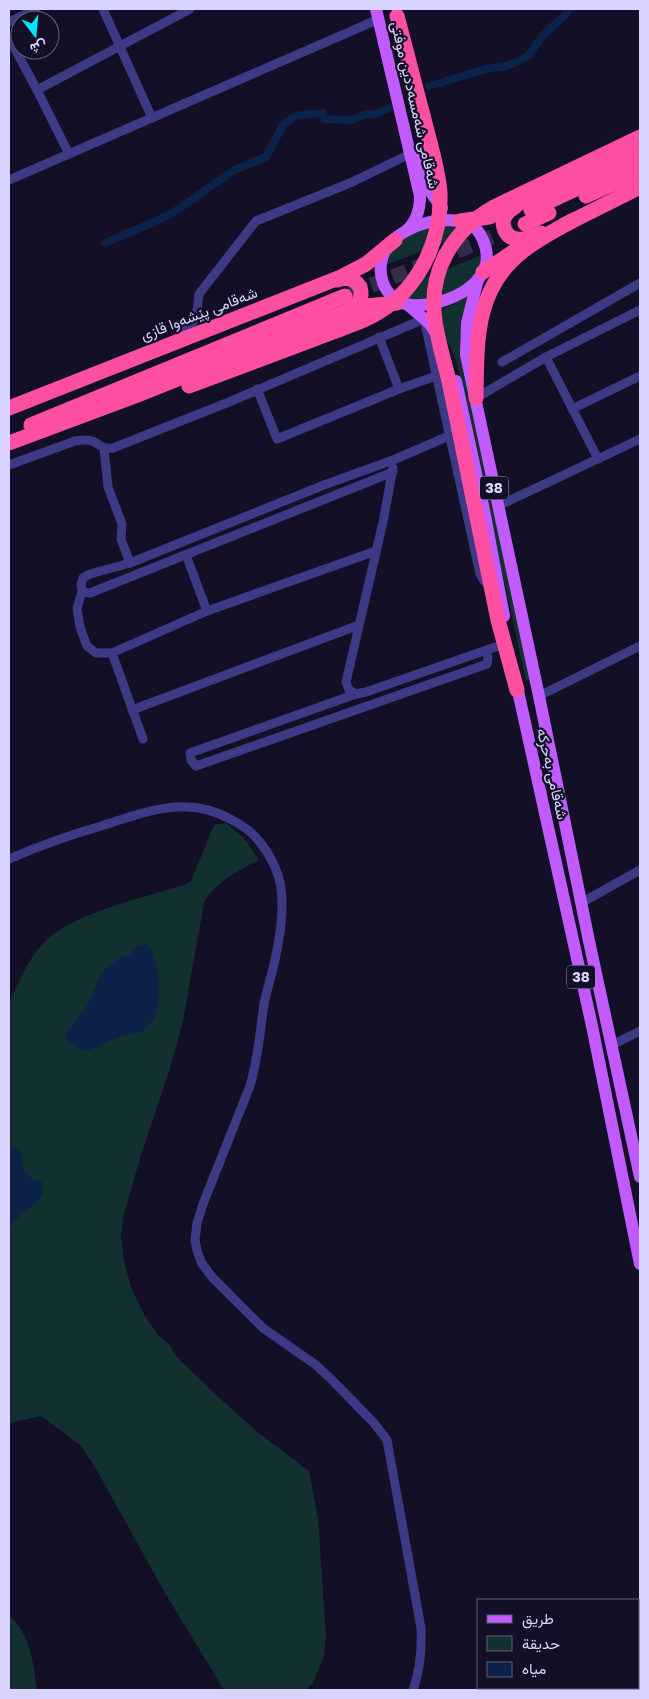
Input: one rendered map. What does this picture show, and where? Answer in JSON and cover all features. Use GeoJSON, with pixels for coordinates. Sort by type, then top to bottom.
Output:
{"type":"FeatureCollection","features":[{"type":"Feature","properties":{"kind":"highway"},"geometry":{"type":"LineString","coordinates":[[9,452],[364,320],[379,312],[405,291],[418,274],[428,255],[438,220],[440,194],[436,167],[387,12]]}},
{"type":"Feature","properties":{"kind":"highway"},"geometry":{"type":"LineString","coordinates":[[517,690],[504,644],[442,378],[434,303],[439,270],[455,239],[475,218],[494,206],[640,137]]}},
{"type":"Feature","properties":{"kind":"highway","name":"شەقامی پێشەوا قازی"},"geometry":{"type":"LineString","coordinates":[[522,214],[640,146]]}},
{"type":"Feature","properties":{"kind":"highway","name":"شەقامی پێشەوا قازی"},"geometry":{"type":"LineString","coordinates":[[522,214],[640,159]]}},
{"type":"Feature","properties":{"kind":"highway","name":"شەقامی پێشەوا قازی"},"geometry":{"type":"LineString","coordinates":[[460,221],[522,214],[640,172]]}},
{"type":"Feature","properties":{"kind":"highway"},"geometry":{"type":"LineString","coordinates":[[480,275],[517,249],[640,187]]}},
{"type":"Feature","properties":{"kind":"highway"},"geometry":{"type":"LineString","coordinates":[[522,214],[505,215],[503,220],[504,230],[511,237],[521,239],[554,229]]}},
{"type":"Feature","properties":{"kind":"highway"},"geometry":{"type":"LineString","coordinates":[[476,398],[478,333],[482,311],[490,291],[502,271],[522,252],[572,221]]}},
{"type":"Feature","properties":{"kind":"highway","name":"شەقامی پێشەوا قازی"},"geometry":{"type":"LineString","coordinates":[[9,434],[339,288],[354,271],[366,264],[399,237]]}},
{"type":"Feature","properties":{"kind":"highway"},"geometry":{"type":"LineString","coordinates":[[339,288],[348,278],[359,285],[361,292],[360,300],[356,306],[346,312]]}},
{"type":"Feature","properties":{"kind":"highway","name":"شەقامی پێشەوا قازی"},"geometry":{"type":"LineString","coordinates":[[9,408],[176,342],[339,288]]}},
{"type":"Feature","properties":{"kind":"highway","name":"شەقامی پێشەوا قازی"},"geometry":{"type":"LineString","coordinates":[[9,419],[339,288]]}},
{"type":"Feature","properties":{"kind":"highway"},"geometry":{"type":"LineString","coordinates":[[9,443],[135,396],[346,312],[366,306],[405,304]]}},
{"type":"Feature","properties":{"kind":"main road","name":"شەقامی شەمسەددین موفتی"},"geometry":{"type":"LineString","coordinates":[[387,12],[410,154],[419,191],[420,206],[412,226],[399,237]]}},
{"type":"Feature","properties":{"kind":"main road","name":"شەقامی شەمسەددین موفتی"},"geometry":{"type":"LineString","coordinates":[[387,12],[404,96],[427,183],[434,198],[445,212],[460,221]]}},
{"type":"Feature","properties":{"kind":"main road","name":"شەقامی پێشەوا قازی"},"geometry":{"type":"LineString","coordinates":[[399,237],[413,228],[431,221],[460,221]]}},
{"type":"Feature","properties":{"kind":"main road","name":"38"},"geometry":{"type":"LineString","coordinates":[[460,221],[468,222],[472,225],[482,239],[486,257],[480,275]]}},
{"type":"Feature","properties":{"kind":"main road","name":"38"},"geometry":{"type":"LineString","coordinates":[[399,237],[384,252],[380,272],[382,282],[388,292],[405,304]]}},
{"type":"Feature","properties":{"kind":"main road","name":"شەقامی بەحرکە"},"geometry":{"type":"LineString","coordinates":[[480,275],[467,324],[466,355],[640,1177]]}},
{"type":"Feature","properties":{"kind":"main road"},"geometry":{"type":"LineString","coordinates":[[405,304],[434,304],[450,299],[466,290],[480,275]]}},
{"type":"Feature","properties":{"kind":"main road","name":"شەقامی بەحرکە"},"geometry":{"type":"LineString","coordinates":[[405,304],[424,319],[443,342],[450,357],[466,422],[486,518],[517,690],[592,1026],[640,1264]]}},
{"type":"Feature","properties":{"kind":"street"},"geometry":{"type":"LineString","coordinates":[[9,22],[36,9]]}},
{"type":"Feature","properties":{"kind":"street"},"geometry":{"type":"LineString","coordinates":[[103,9],[152,118]]}},
{"type":"Feature","properties":{"kind":"street"},"geometry":{"type":"LineString","coordinates":[[37,90],[190,9]]}},
{"type":"Feature","properties":{"kind":"street"},"geometry":{"type":"LineString","coordinates":[[9,180],[387,12]]}},
{"type":"Feature","properties":{"kind":"street"},"geometry":{"type":"LineString","coordinates":[[9,38],[69,154]]}},
{"type":"Feature","properties":{"kind":"street"},"geometry":{"type":"LineString","coordinates":[[176,342],[180,334],[196,319],[199,294],[256,221],[350,183],[410,154]]}},
{"type":"Feature","properties":{"kind":"street"},"geometry":{"type":"LineString","coordinates":[[502,362],[640,283]]}},
{"type":"Feature","properties":{"kind":"street"},"geometry":{"type":"LineString","coordinates":[[476,398],[546,357],[640,310]]}},
{"type":"Feature","properties":{"kind":"street"},"geometry":{"type":"LineString","coordinates":[[9,465],[75,441],[94,442],[104,449],[113,448],[424,319],[442,378],[449,436],[480,574],[484,581],[490,584]]}},
{"type":"Feature","properties":{"kind":"street"},"geometry":{"type":"LineString","coordinates":[[378,337],[399,389]]}},
{"type":"Feature","properties":{"kind":"street"},"geometry":{"type":"LineString","coordinates":[[546,357],[598,460]]}},
{"type":"Feature","properties":{"kind":"street"},"geometry":{"type":"LineString","coordinates":[[572,409],[640,376]]}},
{"type":"Feature","properties":{"kind":"street"},"geometry":{"type":"LineString","coordinates":[[257,389],[277,439],[399,389],[442,378]]}},
{"type":"Feature","properties":{"kind":"street"},"geometry":{"type":"LineString","coordinates":[[376,551],[207,611],[112,653],[96,653],[87,646],[80,627],[77,608],[82,592],[81,584],[83,578],[90,574],[130,563],[324,485],[393,460],[449,436]]}},
{"type":"Feature","properties":{"kind":"street"},"geometry":{"type":"LineString","coordinates":[[498,506],[640,439]]}},
{"type":"Feature","properties":{"kind":"street"},"geometry":{"type":"LineString","coordinates":[[104,449],[108,487],[122,524],[121,539],[130,563]]}},
{"type":"Feature","properties":{"kind":"street"},"geometry":{"type":"LineString","coordinates":[[356,694],[349,690],[346,682],[393,472],[393,460]]}},
{"type":"Feature","properties":{"kind":"street"},"geometry":{"type":"LineString","coordinates":[[82,592],[90,592],[393,472]]}},
{"type":"Feature","properties":{"kind":"street"},"geometry":{"type":"LineString","coordinates":[[186,554],[207,611]]}},
{"type":"Feature","properties":{"kind":"street"},"geometry":{"type":"LineString","coordinates":[[132,710],[359,625]]}},
{"type":"Feature","properties":{"kind":"street"},"geometry":{"type":"LineString","coordinates":[[486,650],[487,664],[196,766],[190,760],[190,753],[356,694],[366,692],[486,650],[504,644]]}},
{"type":"Feature","properties":{"kind":"street"},"geometry":{"type":"LineString","coordinates":[[539,696],[640,646]]}},
{"type":"Feature","properties":{"kind":"street"},"geometry":{"type":"LineString","coordinates":[[112,653],[143,739]]}},
{"type":"Feature","properties":{"kind":"street"},"geometry":{"type":"LineString","coordinates":[[9,859],[56,840],[142,813],[174,806],[187,806],[221,813],[243,826],[263,846],[273,865],[281,886],[280,933],[264,1004],[255,1069],[203,1204],[197,1223],[195,1240],[201,1262],[212,1277],[244,1311],[263,1328],[316,1365],[374,1423],[387,1440],[421,1628],[420,1659],[413,1690]]}},
{"type":"Feature","properties":{"kind":"street"},"geometry":{"type":"LineString","coordinates":[[581,903],[640,870]]}},
{"type":"Feature","properties":{"kind":"street"},"geometry":{"type":"LineString","coordinates":[[612,1045],[640,1031]]}},
{"type":"Feature","properties":{"kind":"green space"},"geometry":{"type":"Polygon","coordinates":[[[447,225],[471,233],[385,265],[393,248],[400,241],[418,232],[447,225]]]}},
{"type":"Feature","properties":{"kind":"green space"},"geometry":{"type":"Polygon","coordinates":[[[482,255],[481,265],[468,283],[442,297],[408,301],[391,291],[482,255]]]}},
{"type":"Feature","properties":{"kind":"green space"},"geometry":{"type":"Polygon","coordinates":[[[470,293],[460,339],[462,362],[530,679],[526,681],[456,360],[446,340],[421,313],[447,307],[470,293]]]}},
{"type":"Feature","properties":{"kind":"green space"},"geometry":{"type":"Polygon","coordinates":[[[226,823],[244,838],[259,860],[236,872],[221,883],[204,903],[182,1026],[123,1217],[121,1236],[124,1261],[131,1287],[144,1314],[158,1335],[169,1344],[176,1356],[216,1395],[260,1434],[309,1471],[318,1519],[326,1635],[324,1655],[313,1683],[306,1690],[224,1690],[165,1593],[95,1467],[80,1445],[41,1416],[9,1423],[9,1004],[32,958],[51,936],[64,927],[97,912],[184,885],[191,881],[214,825],[226,823]]]}},
{"type":"Feature","properties":{"kind":"green space"},"geometry":{"type":"Polygon","coordinates":[[[9,1615],[22,1632],[30,1650],[37,1690],[9,1690],[9,1615]]]}},
{"type":"Feature","properties":{"kind":"water"},"geometry":{"type":"Polygon","coordinates":[[[146,944],[152,948],[159,980],[157,1009],[153,1021],[143,1031],[116,1038],[89,1050],[83,1051],[67,1041],[66,1033],[86,1008],[102,971],[118,959],[131,954],[136,947],[146,944]]]}},
{"type":"Feature","properties":{"kind":"water"},"geometry":{"type":"Polygon","coordinates":[[[16,1147],[20,1152],[23,1170],[26,1174],[41,1181],[43,1191],[39,1200],[19,1216],[9,1228],[9,1148],[16,1147]]]}},
{"type":"Feature","properties":{"kind":"waterway"},"geometry":{"type":"LineString","coordinates":[[429,86],[519,61],[529,55],[543,35],[569,9]]}},
{"type":"Feature","properties":{"kind":"waterway"},"geometry":{"type":"LineString","coordinates":[[105,243],[174,212],[234,170],[266,157],[283,125],[295,116],[323,113],[324,119],[352,120],[389,108]]}},
{"type":"Feature","properties":{"kind":"tunnel"},"geometry":{"type":"LineString","coordinates":[[350,294],[525,224]]}}]}
